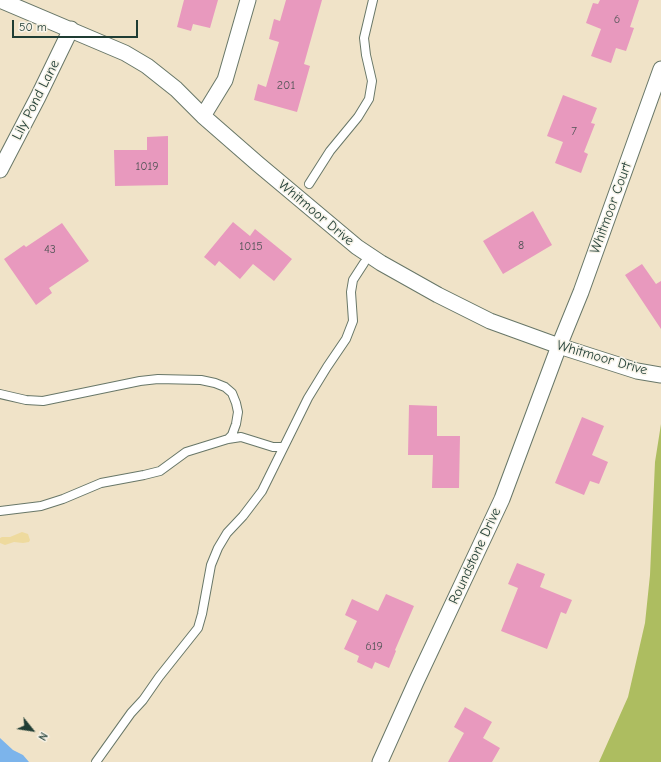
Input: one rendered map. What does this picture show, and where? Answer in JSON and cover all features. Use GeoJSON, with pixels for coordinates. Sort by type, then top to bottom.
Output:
{"type":"FeatureCollection","features":[{"type":"Feature","properties":{"kind":"street","name":"Whitmoor Drive"},"geometry":{"type":"LineString","coordinates":[[0,0],[125,53],[147,66],[176,90],[203,116],[258,164],[367,255],[438,295],[490,321],[559,346],[637,371],[661,374]]}},
{"type":"Feature","properties":{"kind":"street"},"geometry":{"type":"LineString","coordinates":[[203,116],[225,80],[248,0]]}},
{"type":"Feature","properties":{"kind":"street","name":"Lily Pond Lane"},"geometry":{"type":"LineString","coordinates":[[0,170],[71,29]]}},
{"type":"Feature","properties":{"kind":"street","name":"Whitmoor Court"},"geometry":{"type":"LineString","coordinates":[[559,346],[581,292],[661,69]]}},
{"type":"Feature","properties":{"kind":"street","name":"Roundstone Drive"},"geometry":{"type":"LineString","coordinates":[[380,762],[502,499],[559,346]]}},
{"type":"Feature","properties":{"kind":"lane"},"geometry":{"type":"LineString","coordinates":[[309,184],[330,151],[358,117],[369,99],[372,81],[364,38],[372,0]]}},
{"type":"Feature","properties":{"kind":"lane"},"geometry":{"type":"LineString","coordinates":[[96,762],[131,713],[143,700],[159,677],[198,628],[211,565],[218,548],[227,533],[243,516],[262,491],[308,398],[326,367],[346,339],[353,321],[351,292],[353,280],[364,263]]}},
{"type":"Feature","properties":{"kind":"lane"},"geometry":{"type":"LineString","coordinates":[[0,394],[26,400],[43,400],[158,379],[201,380],[225,387],[232,393],[238,412],[232,435],[228,439]]}},
{"type":"Feature","properties":{"kind":"lane"},"geometry":{"type":"LineString","coordinates":[[0,511],[42,506],[101,483],[160,471],[186,452],[228,439],[241,437],[274,447],[283,447]]}},
{"type":"Feature","properties":{"kind":"green space"},"geometry":{"type":"Polygon","coordinates":[[[661,424],[661,762],[599,762],[628,697],[645,623],[650,575],[655,462],[661,424]]]}},
{"type":"Feature","properties":{"kind":"sand"},"geometry":{"type":"Polygon","coordinates":[[[22,532],[28,534],[30,540],[29,542],[14,542],[5,545],[0,543],[0,538],[2,537],[10,537],[22,532]]]}},
{"type":"Feature","properties":{"kind":"water"},"geometry":{"type":"Polygon","coordinates":[[[0,738],[13,750],[23,755],[29,762],[0,762],[0,738]]]}},
{"type":"Feature","properties":{"kind":"building"},"geometry":{"type":"Polygon","coordinates":[[[184,0],[218,0],[210,28],[193,24],[191,31],[177,27],[184,0]]]}},
{"type":"Feature","properties":{"kind":"building"},"geometry":{"type":"Polygon","coordinates":[[[286,0],[322,0],[304,64],[310,66],[297,112],[254,100],[258,84],[266,87],[279,42],[269,39],[274,19],[280,21],[286,0]]]}},
{"type":"Feature","properties":{"kind":"building"},"geometry":{"type":"Polygon","coordinates":[[[600,0],[639,0],[630,27],[634,28],[626,51],[616,48],[611,63],[591,56],[601,29],[586,23],[593,3],[598,4],[600,0]]]}},
{"type":"Feature","properties":{"kind":"building"},"geometry":{"type":"Polygon","coordinates":[[[563,95],[597,108],[591,123],[595,124],[584,152],[588,154],[581,173],[555,163],[563,142],[547,136],[563,95]]]}},
{"type":"Feature","properties":{"kind":"building"},"geometry":{"type":"Polygon","coordinates":[[[168,136],[168,185],[115,186],[114,150],[147,150],[147,137],[168,136]]]}},
{"type":"Feature","properties":{"kind":"building"},"geometry":{"type":"Polygon","coordinates":[[[533,211],[552,245],[503,274],[483,241],[533,211]]]}},
{"type":"Feature","properties":{"kind":"building"},"geometry":{"type":"Polygon","coordinates":[[[233,222],[250,236],[255,229],[292,259],[274,281],[253,264],[240,279],[219,261],[215,266],[204,257],[233,222]]]}},
{"type":"Feature","properties":{"kind":"building"},"geometry":{"type":"Polygon","coordinates":[[[62,223],[89,261],[49,288],[52,293],[36,305],[4,259],[24,245],[26,247],[62,223]]]}},
{"type":"Feature","properties":{"kind":"building"},"geometry":{"type":"Polygon","coordinates":[[[642,264],[656,284],[661,281],[661,329],[625,275],[642,264]]]}},
{"type":"Feature","properties":{"kind":"building"},"geometry":{"type":"Polygon","coordinates":[[[409,405],[437,406],[437,436],[460,436],[459,488],[432,488],[433,455],[408,455],[409,405]]]}},
{"type":"Feature","properties":{"kind":"building"},"geometry":{"type":"Polygon","coordinates":[[[582,417],[604,426],[592,455],[608,462],[599,484],[590,481],[584,495],[555,483],[582,417]]]}},
{"type":"Feature","properties":{"kind":"building"},"geometry":{"type":"Polygon","coordinates":[[[517,563],[545,574],[540,587],[572,600],[566,614],[561,612],[547,649],[501,631],[518,588],[508,584],[517,563]]]}},
{"type":"Feature","properties":{"kind":"building"},"geometry":{"type":"Polygon","coordinates":[[[386,594],[414,606],[389,668],[375,662],[372,669],[357,662],[359,656],[344,649],[357,621],[345,615],[352,599],[378,611],[386,594]]]}},
{"type":"Feature","properties":{"kind":"building"},"geometry":{"type":"Polygon","coordinates":[[[465,707],[492,722],[483,738],[500,748],[492,762],[448,762],[464,733],[454,727],[465,707]]]}}]}
